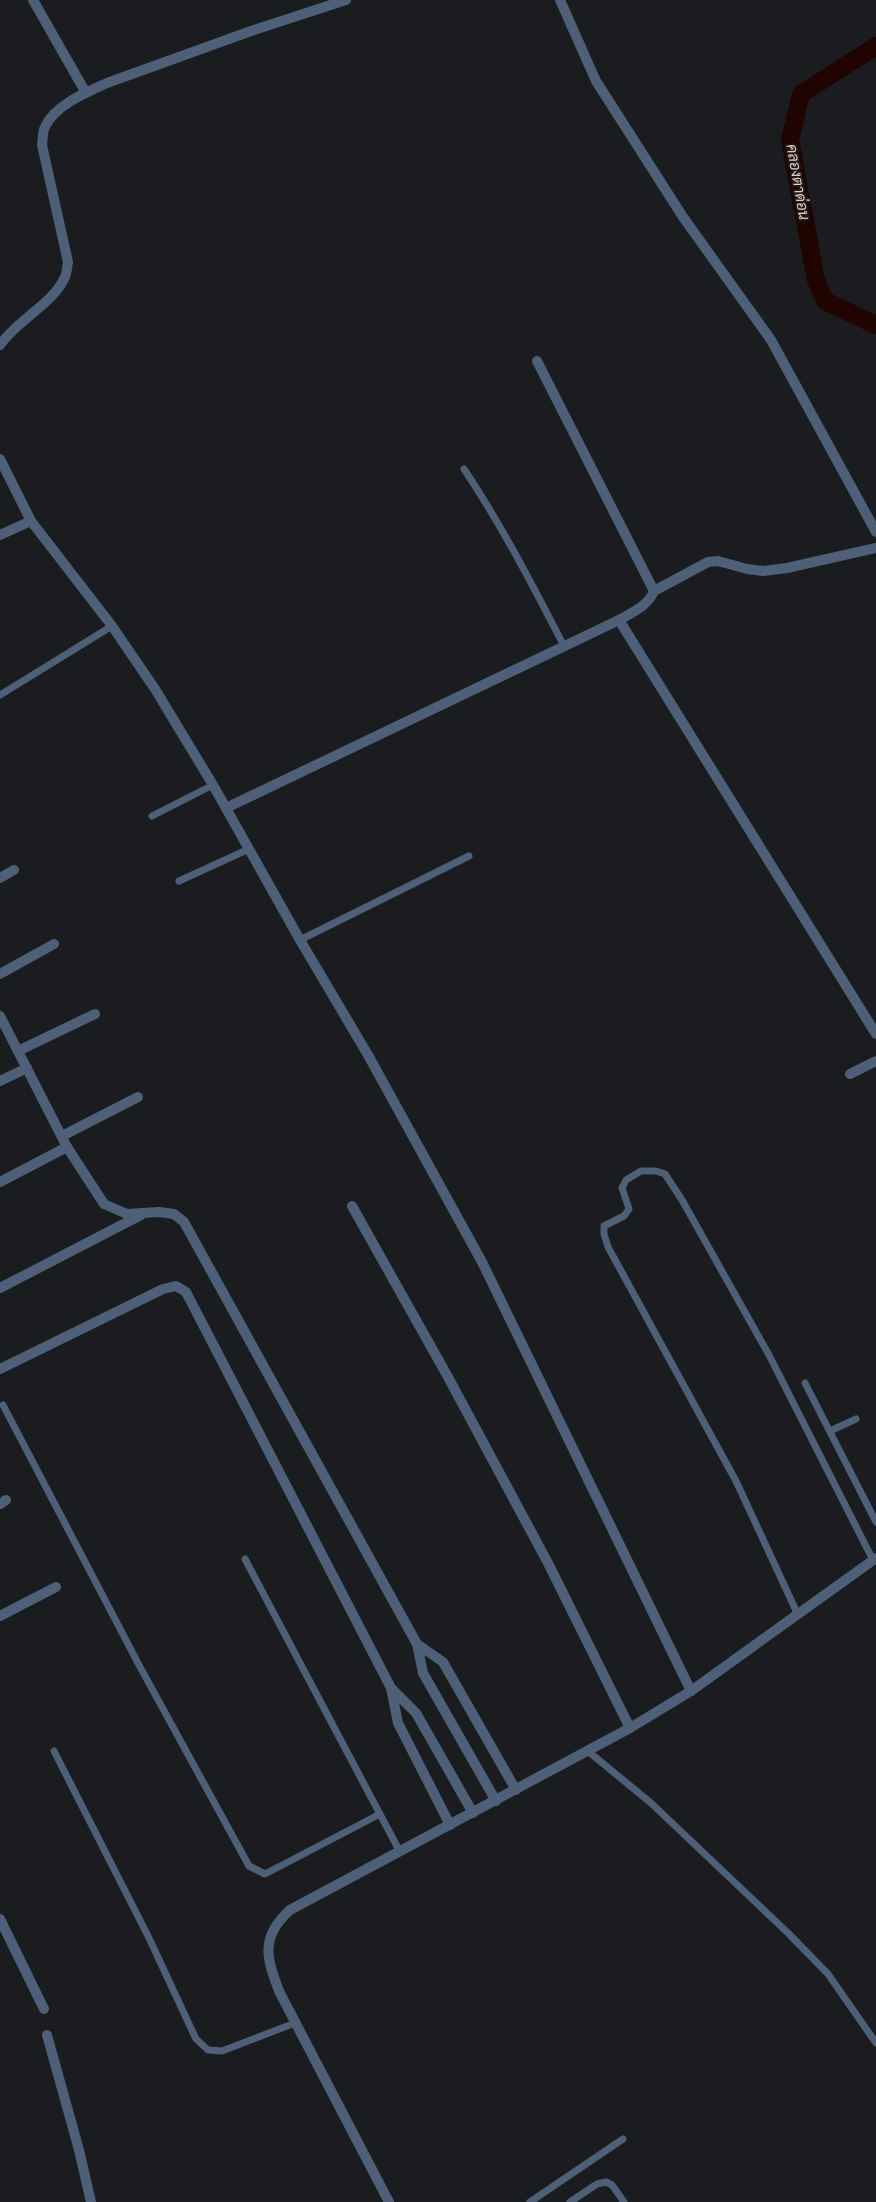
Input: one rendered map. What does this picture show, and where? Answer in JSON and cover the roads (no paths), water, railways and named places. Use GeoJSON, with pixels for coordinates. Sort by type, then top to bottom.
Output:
{"type":"FeatureCollection","features":[{"type":"Feature","properties":{"kind":"street"},"geometry":{"type":"LineString","coordinates":[[33,0],[86,93]]}},
{"type":"Feature","properties":{"kind":"street"},"geometry":{"type":"LineString","coordinates":[[0,345],[18,324],[58,290],[66,276],[68,262],[42,145],[44,128],[52,115],[86,93],[107,83],[251,31],[346,0]]}},
{"type":"Feature","properties":{"kind":"street"},"geometry":{"type":"LineString","coordinates":[[560,0],[596,81],[683,217],[771,340],[876,532]]}},
{"type":"Feature","properties":{"kind":"street"},"geometry":{"type":"LineString","coordinates":[[537,361],[654,591]]}},
{"type":"Feature","properties":{"kind":"street"},"geometry":{"type":"LineString","coordinates":[[0,459],[31,521],[112,626],[155,689],[213,785],[300,940],[368,1055],[482,1262],[691,1691]]}},
{"type":"Feature","properties":{"kind":"street"},"geometry":{"type":"LineString","coordinates":[[0,535],[31,521]]}},
{"type":"Feature","properties":{"kind":"street"},"geometry":{"type":"LineString","coordinates":[[226,808],[619,620],[645,605],[651,599],[654,591],[708,562],[718,561],[747,569],[763,571],[787,568],[876,548]]}},
{"type":"Feature","properties":{"kind":"street"},"geometry":{"type":"LineString","coordinates":[[619,620],[876,1034]]}},
{"type":"Feature","properties":{"kind":"street"},"geometry":{"type":"LineString","coordinates":[[0,878],[14,870]]}},
{"type":"Feature","properties":{"kind":"street"},"geometry":{"type":"LineString","coordinates":[[0,974],[54,944]]}},
{"type":"Feature","properties":{"kind":"street"},"geometry":{"type":"LineString","coordinates":[[18,1051],[95,1014]]}},
{"type":"Feature","properties":{"kind":"street"},"geometry":{"type":"LineString","coordinates":[[0,1016],[67,1146],[104,1204],[127,1214],[159,1212],[174,1214],[184,1222],[417,1644],[423,1673],[496,1801]]}},
{"type":"Feature","properties":{"kind":"street"},"geometry":{"type":"LineString","coordinates":[[850,1074],[876,1061]]}},
{"type":"Feature","properties":{"kind":"street"},"geometry":{"type":"LineString","coordinates":[[0,1081],[27,1068]]}},
{"type":"Feature","properties":{"kind":"street"},"geometry":{"type":"LineString","coordinates":[[62,1136],[138,1097]]}},
{"type":"Feature","properties":{"kind":"street"},"geometry":{"type":"LineString","coordinates":[[0,1182],[67,1146]]}},
{"type":"Feature","properties":{"kind":"street"},"geometry":{"type":"LineString","coordinates":[[352,1206],[448,1377],[544,1556],[630,1728]]}},
{"type":"Feature","properties":{"kind":"street"},"geometry":{"type":"LineString","coordinates":[[0,1288],[142,1214]]}},
{"type":"Feature","properties":{"kind":"street"},"geometry":{"type":"LineString","coordinates":[[0,1369],[163,1289],[176,1286],[186,1292],[391,1688],[398,1723],[450,1825]]}},
{"type":"Feature","properties":{"kind":"street"},"geometry":{"type":"LineString","coordinates":[[389,2202],[296,2023],[271,1970],[269,1954],[270,1937],[277,1922],[290,1910],[589,1752],[691,1691],[875,1559]]}},
{"type":"Feature","properties":{"kind":"street"},"geometry":{"type":"LineString","coordinates":[[0,1616],[56,1587]]}},
{"type":"Feature","properties":{"kind":"street"},"geometry":{"type":"LineString","coordinates":[[417,1644],[443,1662],[516,1790]]}},
{"type":"Feature","properties":{"kind":"street"},"geometry":{"type":"LineString","coordinates":[[391,1688],[416,1713],[473,1814]]}},
{"type":"Feature","properties":{"kind":"street"},"geometry":{"type":"LineString","coordinates":[[0,1920],[44,2009]]}},
{"type":"Feature","properties":{"kind":"street"},"geometry":{"type":"LineString","coordinates":[[47,2035],[91,2202]]}},
{"type":"Feature","properties":{"kind":"lane"},"geometry":{"type":"LineString","coordinates":[[464,469],[488,504],[516,553],[564,646]]}},
{"type":"Feature","properties":{"kind":"lane"},"geometry":{"type":"LineString","coordinates":[[0,694],[112,626]]}},
{"type":"Feature","properties":{"kind":"lane"},"geometry":{"type":"LineString","coordinates":[[152,816],[213,785]]}},
{"type":"Feature","properties":{"kind":"lane"},"geometry":{"type":"LineString","coordinates":[[179,881],[249,849]]}},
{"type":"Feature","properties":{"kind":"lane"},"geometry":{"type":"LineString","coordinates":[[300,940],[469,856]]}},
{"type":"Feature","properties":{"kind":"lane"},"geometry":{"type":"LineString","coordinates":[[798,1614],[736,1481],[608,1247],[604,1234],[604,1226],[624,1216],[628,1209],[622,1188],[626,1180],[641,1171],[656,1171],[665,1174],[682,1200],[769,1355],[875,1559]]}},
{"type":"Feature","properties":{"kind":"lane"},"geometry":{"type":"LineString","coordinates":[[805,1383],[876,1522]]}},
{"type":"Feature","properties":{"kind":"lane"},"geometry":{"type":"LineString","coordinates":[[3,1405],[139,1665],[248,1866],[265,1874],[380,1814]]}},
{"type":"Feature","properties":{"kind":"lane"},"geometry":{"type":"LineString","coordinates":[[830,1431],[856,1419]]}},
{"type":"Feature","properties":{"kind":"lane"},"geometry":{"type":"LineString","coordinates":[[245,1559],[400,1852]]}},
{"type":"Feature","properties":{"kind":"lane"},"geometry":{"type":"LineString","coordinates":[[54,1751],[148,1938],[196,2039],[208,2050],[222,2051],[296,2023]]}},
{"type":"Feature","properties":{"kind":"lane"},"geometry":{"type":"LineString","coordinates":[[589,1752],[651,1803],[788,1933],[828,1974],[876,2043]]}},
{"type":"Feature","properties":{"kind":"lane"},"geometry":{"type":"LineString","coordinates":[[530,2202],[623,2139]]}},
{"type":"Feature","properties":{"kind":"lane"},"geometry":{"type":"LineString","coordinates":[[570,2202],[597,2184],[606,2182],[612,2185],[624,2202]]}},
{"type":"Feature","properties":{"kind":"waterway","name":"คลองตาด่อน"},"geometry":{"type":"LineString","coordinates":[[876,46],[801,94],[790,140],[816,280],[825,301],[876,325]]}}]}
